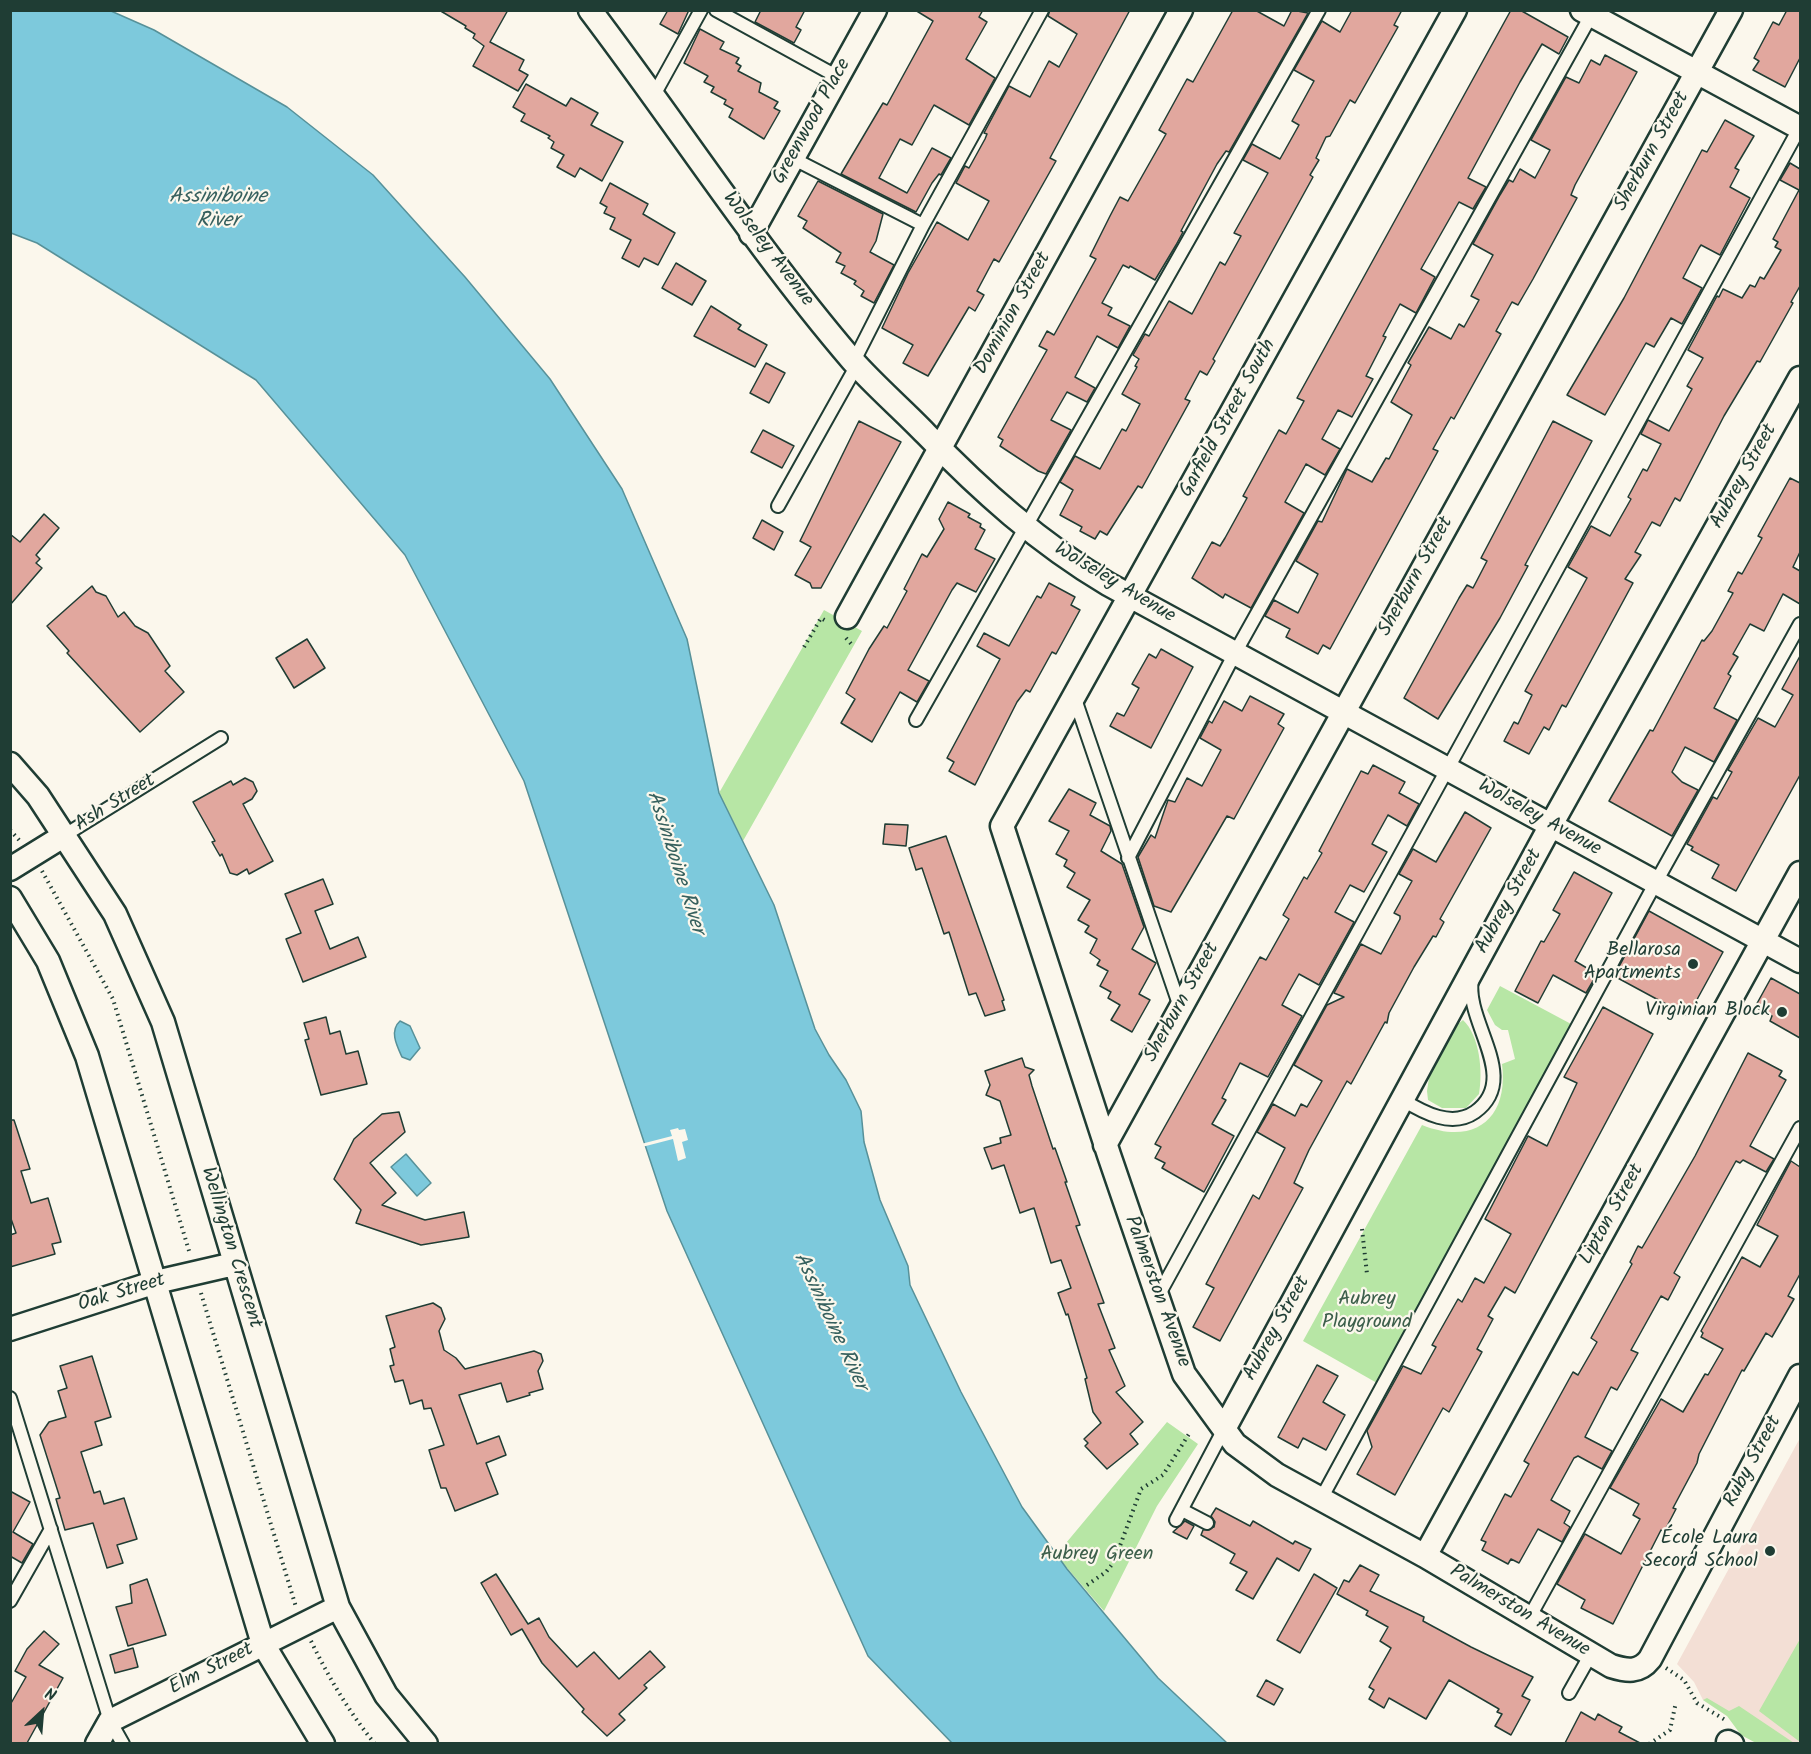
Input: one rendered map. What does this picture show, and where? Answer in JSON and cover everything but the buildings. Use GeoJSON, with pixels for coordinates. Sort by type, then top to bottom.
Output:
{"type":"FeatureCollection","features":[{"type":"Feature","properties":{"kind":"street","name":"Wolseley Avenue"},"geometry":{"type":"LineString","coordinates":[[590,10],[654,95],[751,234],[855,363],[1025,528],[1071,562],[1131,596],[1800,961]]}},
{"type":"Feature","properties":{"kind":"street","name":"Greenwood Place"},"geometry":{"type":"LineString","coordinates":[[751,234],[874,10]]}},
{"type":"Feature","properties":{"kind":"street","name":"Dominion Street"},"geometry":{"type":"LineString","coordinates":[[848,617],[1181,10]]}},
{"type":"Feature","properties":{"kind":"street","name":"Garfield Street South"},"geometry":{"type":"LineString","coordinates":[[1002,826],[1075,699],[1455,10]]}},
{"type":"Feature","properties":{"kind":"street","name":"Sherburn Street"},"geometry":{"type":"LineString","coordinates":[[1105,1145],[1731,10]]}},
{"type":"Feature","properties":{"kind":"street"},"geometry":{"type":"LineString","coordinates":[[1589,12],[1800,128]]}},
{"type":"Feature","properties":{"kind":"street","name":"Aubrey Street"},"geometry":{"type":"LineString","coordinates":[[1224,1429],[1551,825],[1800,378]]}},
{"type":"Feature","properties":{"kind":"street","name":"Wellington Crescent"},"geometry":{"type":"LineString","coordinates":[[10,764],[38,796],[115,914],[162,1022],[338,1607],[386,1695],[426,1743]]}},
{"type":"Feature","properties":{"kind":"street","name":"Palmerston Avenue"},"geometry":{"type":"LineString","coordinates":[[1002,826],[1105,1145],[1185,1374],[1235,1444],[1277,1475],[1425,1556],[1611,1666],[1642,1664]]}},
{"type":"Feature","properties":{"kind":"street","name":"Ash Street"},"geometry":{"type":"LineString","coordinates":[[10,869],[65,836]]}},
{"type":"Feature","properties":{"kind":"street","name":"Lipton Street"},"geometry":{"type":"LineString","coordinates":[[1425,1556],[1800,873]]}},
{"type":"Feature","properties":{"kind":"street"},"geometry":{"type":"LineString","coordinates":[[10,898],[48,961],[87,1056],[263,1644],[323,1743]]}},
{"type":"Feature","properties":{"kind":"street","name":"Oak Street"},"geometry":{"type":"LineString","coordinates":[[10,1329],[156,1282],[234,1264]]}},
{"type":"Feature","properties":{"kind":"street","name":"Ruby Street"},"geometry":{"type":"LineString","coordinates":[[1642,1664],[1800,1376]]}},
{"type":"Feature","properties":{"kind":"street","name":"Elm Street"},"geometry":{"type":"LineString","coordinates":[[110,1721],[338,1607]]}},
{"type":"Feature","properties":{"kind":"street"},"geometry":{"type":"LineString","coordinates":[[97,1743],[110,1721]]}},
{"type":"Feature","properties":{"kind":"lane"},"geometry":{"type":"LineString","coordinates":[[654,95],[700,10]]}},
{"type":"Feature","properties":{"kind":"lane"},"geometry":{"type":"LineString","coordinates":[[716,10],[838,77]]}},
{"type":"Feature","properties":{"kind":"lane"},"geometry":{"type":"LineString","coordinates":[[778,506],[855,363],[923,225],[1042,10]]}},
{"type":"Feature","properties":{"kind":"lane"},"geometry":{"type":"LineString","coordinates":[[916,720],[1319,10]]}},
{"type":"Feature","properties":{"kind":"lane"},"geometry":{"type":"LineString","coordinates":[[1128,858],[1235,653],[1589,12]]}},
{"type":"Feature","properties":{"kind":"lane"},"geometry":{"type":"LineString","coordinates":[[1157,1298],[1800,128]]}},
{"type":"Feature","properties":{"kind":"lane"},"geometry":{"type":"LineString","coordinates":[[792,158],[923,225]]}},
{"type":"Feature","properties":{"kind":"lane"},"geometry":{"type":"LineString","coordinates":[[1321,1499],[1656,882],[1800,624]]}},
{"type":"Feature","properties":{"kind":"lane"},"geometry":{"type":"LineString","coordinates":[[1075,699],[1181,1008]]}},
{"type":"Feature","properties":{"kind":"lane","name":"Ash Street"},"geometry":{"type":"LineString","coordinates":[[65,836],[221,738]]}},
{"type":"Feature","properties":{"kind":"lane"},"geometry":{"type":"LineString","coordinates":[[1403,1100],[1425,1113],[1456,1119],[1471,1114],[1490,1098],[1494,1071],[1473,999],[1471,984],[1474,967]]}},
{"type":"Feature","properties":{"kind":"lane"},"geometry":{"type":"LineString","coordinates":[[1529,1618],[1800,1128]]}},
{"type":"Feature","properties":{"kind":"lane"},"geometry":{"type":"LineString","coordinates":[[10,1398],[110,1721],[123,1743]]}},
{"type":"Feature","properties":{"kind":"lane"},"geometry":{"type":"LineString","coordinates":[[1207,1523],[1179,1515],[1224,1429]]}},
{"type":"Feature","properties":{"kind":"lane"},"geometry":{"type":"LineString","coordinates":[[10,1600],[51,1528]]}},
{"type":"Feature","properties":{"kind":"lane"},"geometry":{"type":"LineString","coordinates":[[1569,1693],[1591,1654]]}},
{"type":"Feature","properties":{"kind":"path"},"geometry":{"type":"LineString","coordinates":[[804,647],[821,618]]}},
{"type":"Feature","properties":{"kind":"path"},"geometry":{"type":"LineString","coordinates":[[1362,1229],[1367,1274]]}},
{"type":"Feature","properties":{"kind":"path"},"geometry":{"type":"LineString","coordinates":[[1087,1585],[1106,1572],[1114,1562],[1141,1489],[1163,1475],[1189,1434]]}},
{"type":"Feature","properties":{"kind":"path"},"geometry":{"type":"LineString","coordinates":[[1642,1664],[1684,1680],[1697,1703],[1730,1736]]}},
{"type":"Feature","properties":{"kind":"path"},"geometry":{"type":"LineString","coordinates":[[1649,1743],[1670,1730],[1676,1702]]}},
{"type":"Feature","properties":{"kind":"shaded area","name":"École Laura Secord School"},"geometry":{"type":"Polygon","coordinates":[[[1800,1438],[1800,1743],[1789,1743],[1727,1716],[1703,1700],[1694,1682],[1677,1664],[1800,1438]]]}},
{"type":"Feature","properties":{"kind":"green space"},"geometry":{"type":"Polygon","coordinates":[[[824,610],[862,631],[743,841],[719,793],[824,610]]]}},
{"type":"Feature","properties":{"kind":"green space","name":"Aubrey Playground"},"geometry":{"type":"Polygon","coordinates":[[[1500,986],[1573,1025],[1377,1383],[1303,1341],[1422,1125],[1441,1131],[1457,1132],[1472,1129],[1484,1123],[1493,1113],[1500,1100],[1503,1083],[1502,1064],[1515,1059],[1508,1030],[1502,1030],[1495,1025],[1487,1010],[1500,986]]]}},
{"type":"Feature","properties":{"kind":"green space"},"geometry":{"type":"Polygon","coordinates":[[[1463,1020],[1469,1027],[1477,1045],[1481,1075],[1479,1094],[1466,1108],[1442,1108],[1428,1100],[1429,1078],[1458,1024],[1463,1020]]]}},
{"type":"Feature","properties":{"kind":"green space","name":"Aubrey Green"},"geometry":{"type":"Polygon","coordinates":[[[1167,1422],[1198,1444],[1157,1506],[1104,1611],[1056,1555],[1167,1422]]]}},
{"type":"Feature","properties":{"kind":"green space"},"geometry":{"type":"Polygon","coordinates":[[[1800,1639],[1800,1742],[1759,1711],[1800,1639]]]}},
{"type":"Feature","properties":{"kind":"green space"},"geometry":{"type":"Polygon","coordinates":[[[1707,1698],[1729,1711],[1739,1706],[1794,1743],[1756,1743],[1741,1735],[1727,1716],[1703,1700],[1707,1698]]]}},
{"type":"Feature","properties":{"kind":"water","name":"Assiniboine River"},"geometry":{"type":"Polygon","coordinates":[[[10,11],[111,11],[154,30],[287,107],[373,175],[465,277],[550,379],[622,489],[687,639],[719,793],[774,905],[815,1029],[846,1080],[861,1111],[864,1142],[880,1200],[908,1266],[910,1285],[961,1392],[1022,1507],[1067,1569],[1158,1678],[1227,1743],[952,1743],[868,1656],[667,1211],[524,781],[405,555],[256,380],[37,243],[11,233],[10,11]]]}},
{"type":"Feature","properties":{"kind":"water"},"geometry":{"type":"Polygon","coordinates":[[[400,1021],[410,1026],[420,1048],[410,1060],[402,1057],[395,1039],[395,1029],[400,1021]]]}},
{"type":"Feature","properties":{"kind":"water"},"geometry":{"type":"Polygon","coordinates":[[[406,1154],[431,1183],[417,1196],[391,1167],[406,1154]]]}},
{"type":"Feature","properties":{"kind":"pier"},"geometry":{"type":"Polygon","coordinates":[[[678,1128],[679,1130],[685,1129],[688,1140],[682,1142],[686,1158],[678,1161],[673,1139],[642,1147],[641,1144],[672,1136],[670,1130],[678,1128]]]}},
{"type":"Feature","properties":{"kind":"place","name":"Bellarosa Apartments"},"geometry":{"type":"Point","coordinates":[1693,964]}},
{"type":"Feature","properties":{"kind":"place","name":"Virginian Block"},"geometry":{"type":"Point","coordinates":[1782,1012]}},
{"type":"Feature","properties":{"kind":"place","name":"École Laura Secord School"},"geometry":{"type":"Point","coordinates":[1770,1551]}}]}
